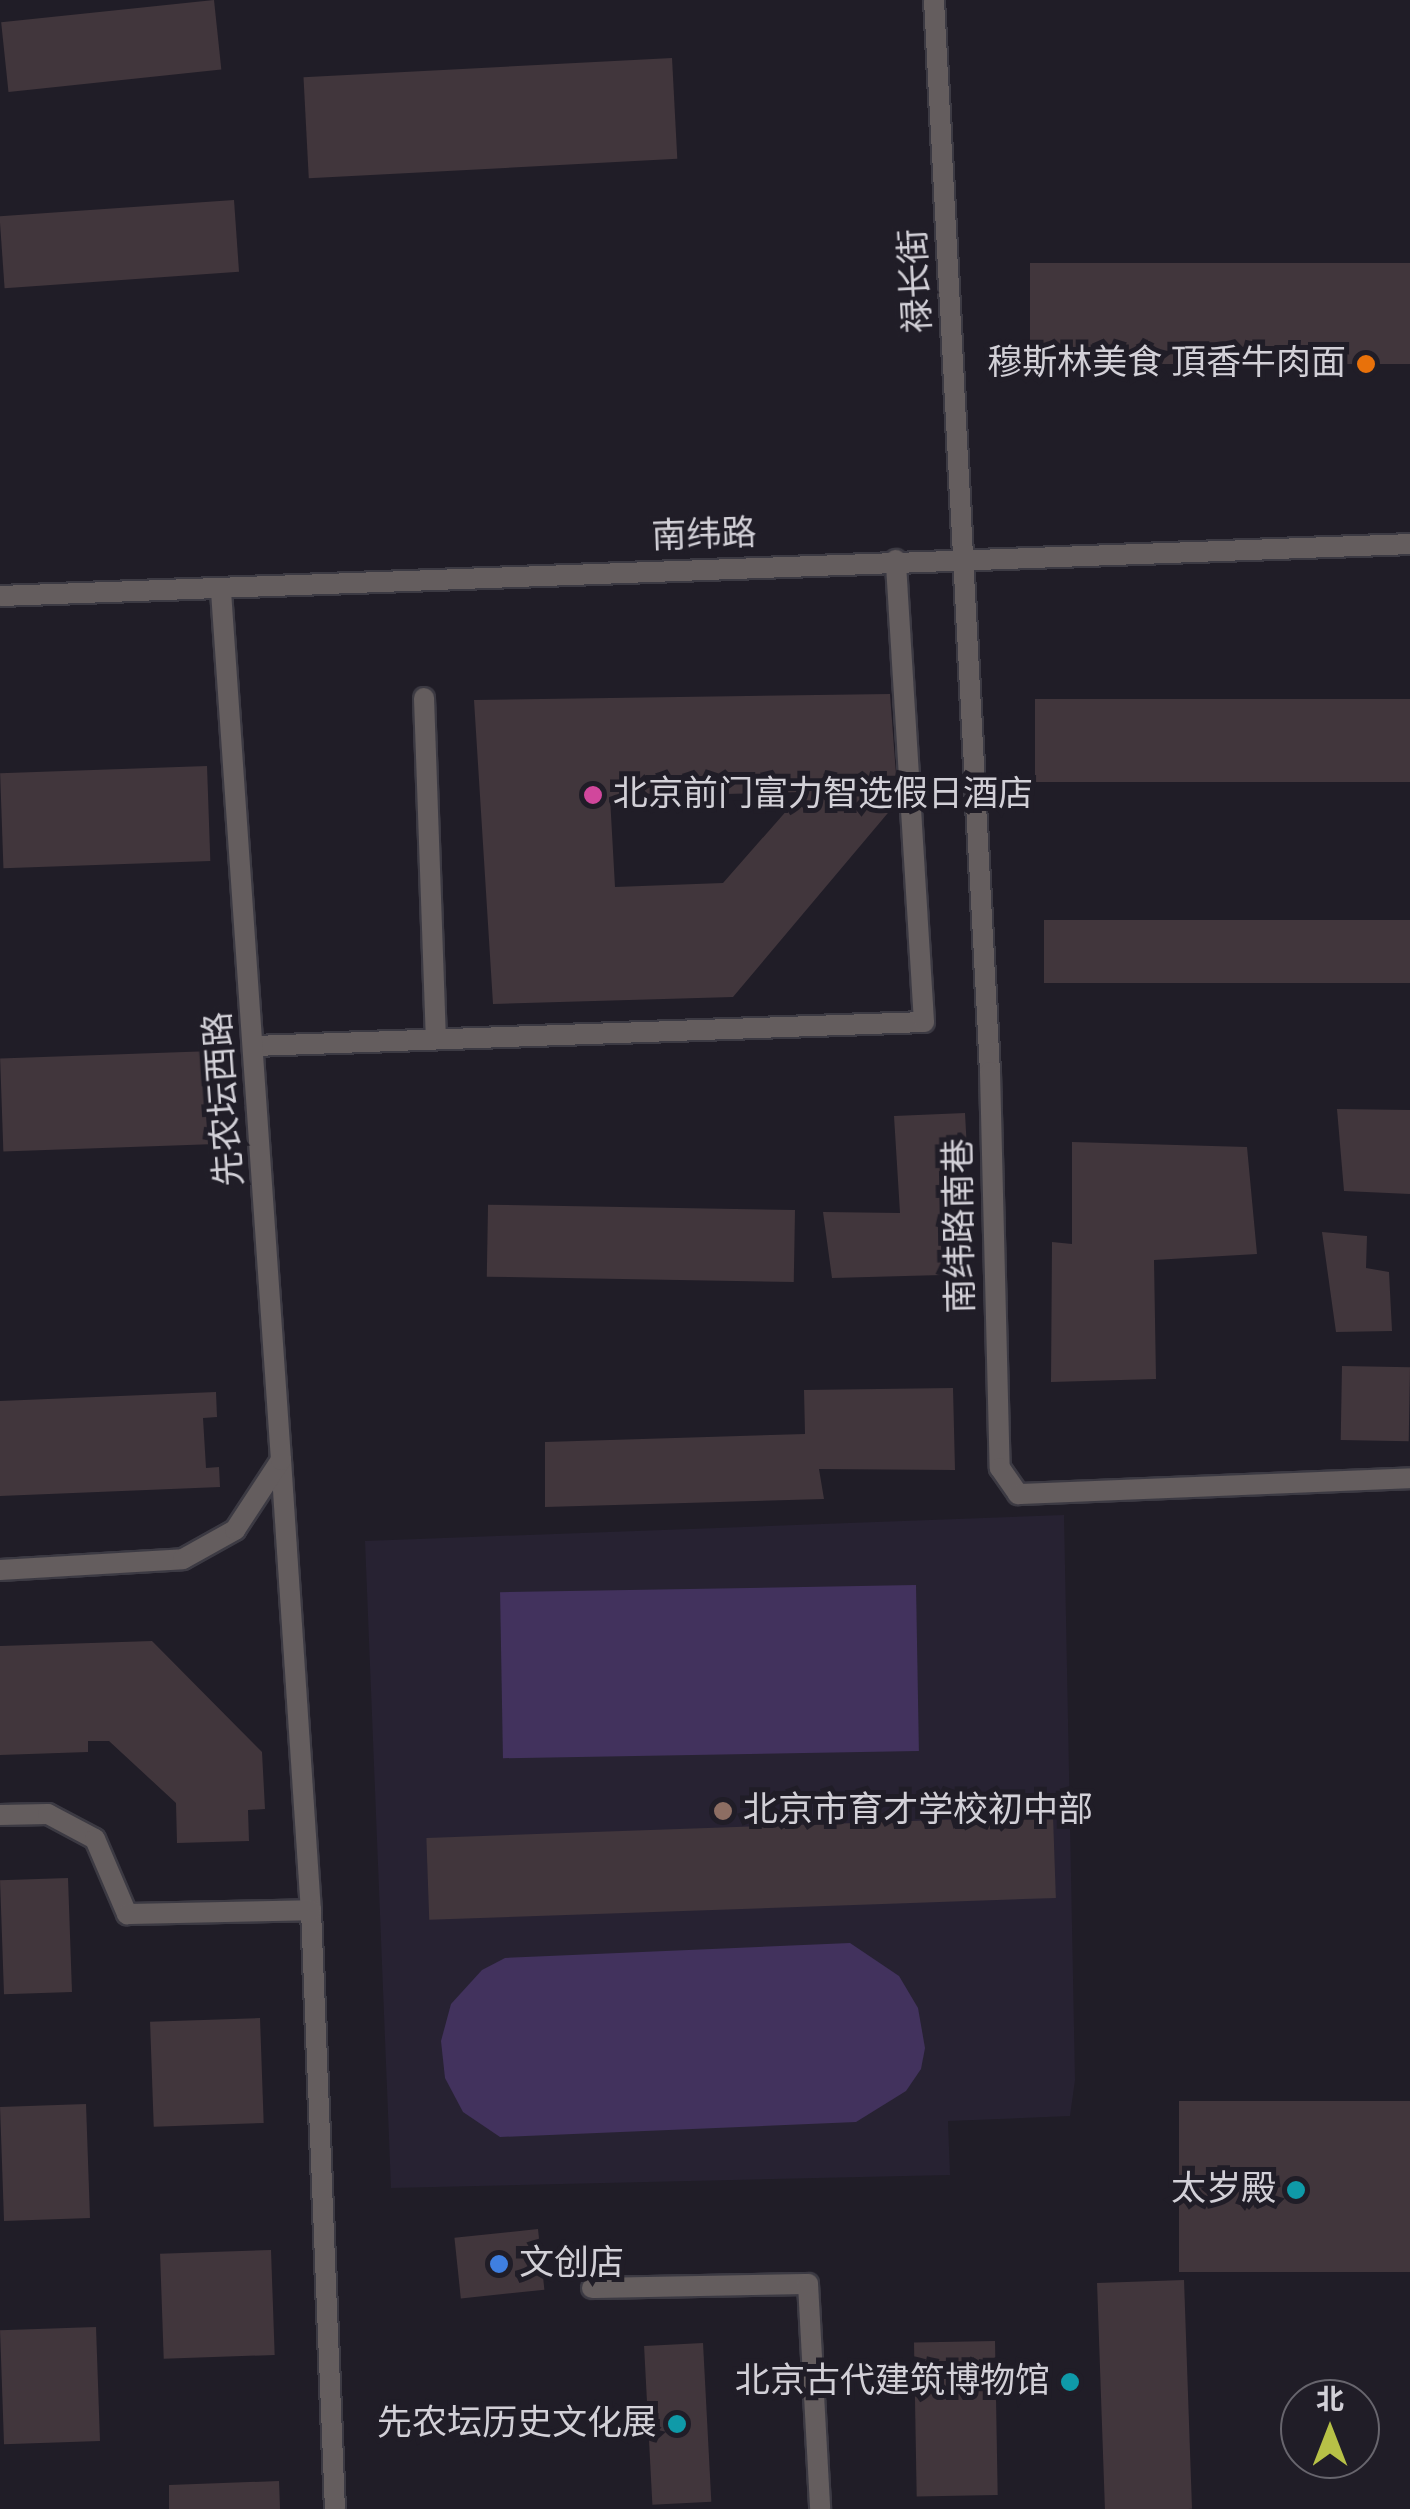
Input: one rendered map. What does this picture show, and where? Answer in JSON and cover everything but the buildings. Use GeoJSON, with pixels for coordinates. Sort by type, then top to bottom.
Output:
{"type":"FeatureCollection","features":[{"type":"Feature","properties":{"kind":"street","name":"禄长街"},"geometry":{"type":"LineString","coordinates":[[934,0],[964,558]]}},
{"type":"Feature","properties":{"kind":"street","name":"南纬路"},"geometry":{"type":"LineString","coordinates":[[0,596],[1410,544]]}},
{"type":"Feature","properties":{"kind":"street","name":"南纬路南巷"},"geometry":{"type":"LineString","coordinates":[[964,558],[990,1072],[1000,1468],[1018,1494],[1410,1478]]}},
{"type":"Feature","properties":{"kind":"street"},"geometry":{"type":"LineString","coordinates":[[254,1046],[924,1022],[896,560]]}},
{"type":"Feature","properties":{"kind":"street","name":"先农坛西路"},"geometry":{"type":"LineString","coordinates":[[222,590],[311,1910],[334,2509]]}},
{"type":"Feature","properties":{"kind":"street"},"geometry":{"type":"LineString","coordinates":[[424,698],[436,1038]]}},
{"type":"Feature","properties":{"kind":"street"},"geometry":{"type":"LineString","coordinates":[[0,1570],[184,1560],[235,1530],[282,1460]]}},
{"type":"Feature","properties":{"kind":"street"},"geometry":{"type":"LineString","coordinates":[[0,1816],[48,1814],[95,1838],[127,1914],[311,1910]]}},
{"type":"Feature","properties":{"kind":"street"},"geometry":{"type":"LineString","coordinates":[[592,2288],[808,2284],[820,2509]]}},
{"type":"Feature","properties":{"kind":"shaded area","name":"北京市育才学校初中部"},"geometry":{"type":"Polygon","coordinates":[[[1064,1515],[1075,2080],[1070,2116],[948,2121],[950,2175],[391,2188],[365,1541],[1064,1515]]]}},
{"type":"Feature","properties":{"kind":"shaded area"},"geometry":{"type":"Polygon","coordinates":[[[916,1585],[919,1751],[503,1758],[500,1592],[916,1585]]]}},
{"type":"Feature","properties":{"kind":"shaded area"},"geometry":{"type":"Polygon","coordinates":[[[850,1943],[899,1976],[918,2008],[925,2048],[921,2069],[906,2091],[856,2122],[500,2137],[463,2112],[445,2078],[441,2041],[451,2004],[482,1970],[505,1958],[850,1943]]]}},
{"type":"Feature","properties":{"kind":"place","name":"穆斯林美食 頂香牛肉面"},"geometry":{"type":"Point","coordinates":[1366,364]}},
{"type":"Feature","properties":{"kind":"place","name":"北京前门富力智选假日酒店"},"geometry":{"type":"Point","coordinates":[593,795]}},
{"type":"Feature","properties":{"kind":"place","name":"北京市育才学校初中部"},"geometry":{"type":"Point","coordinates":[723,1811]}},
{"type":"Feature","properties":{"kind":"place","name":"太岁殿"},"geometry":{"type":"Point","coordinates":[1296,2190]}},
{"type":"Feature","properties":{"kind":"place","name":"文创店"},"geometry":{"type":"Point","coordinates":[499,2264]}},
{"type":"Feature","properties":{"kind":"place","name":"北京古代建筑博物馆"},"geometry":{"type":"Point","coordinates":[1070,2382]}},
{"type":"Feature","properties":{"kind":"place","name":"先农坛历史文化展"},"geometry":{"type":"Point","coordinates":[677,2424]}}]}
